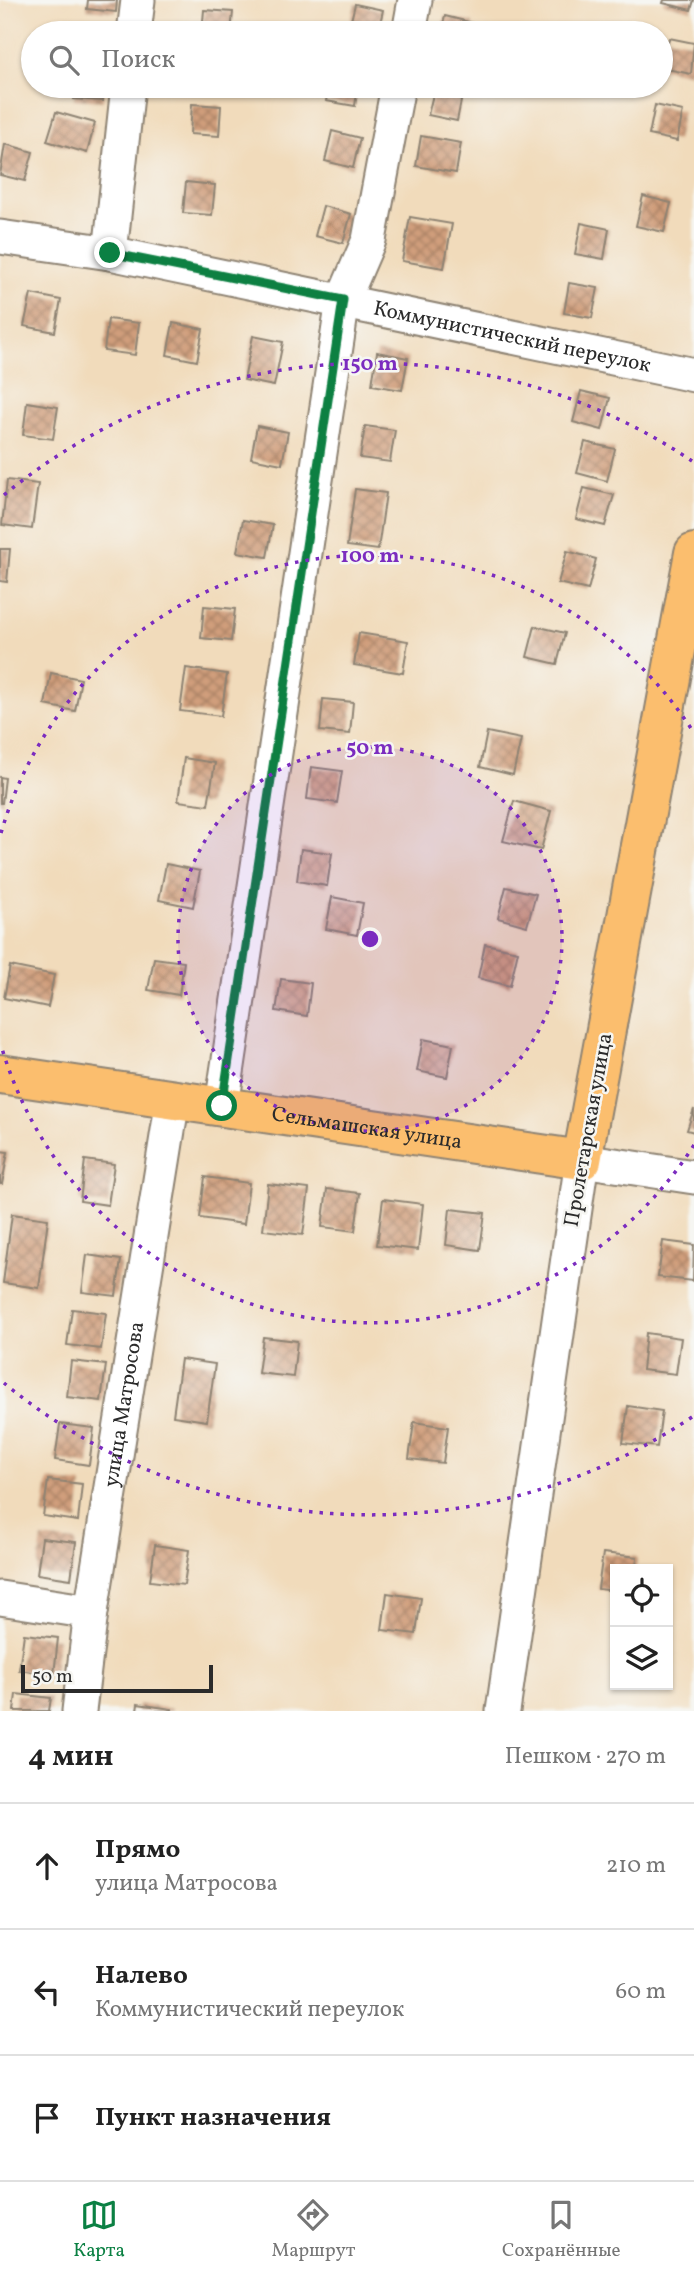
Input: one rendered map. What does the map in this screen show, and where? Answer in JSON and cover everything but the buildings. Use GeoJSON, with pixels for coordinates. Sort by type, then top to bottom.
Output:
{"type":"FeatureCollection","features":[{"type":"Feature","properties":{"kind":"main road","name":"Пролетарская улица"},"geometry":{"type":"LineString","coordinates":[[582,1160],[694,553]]}},
{"type":"Feature","properties":{"kind":"main road","name":"Сельмашская улица"},"geometry":{"type":"LineString","coordinates":[[0,1074],[582,1160]]}},
{"type":"Feature","properties":{"kind":"street"},"geometry":{"type":"LineString","coordinates":[[135,21],[138,0]]}},
{"type":"Feature","properties":{"kind":"street"},"geometry":{"type":"LineString","coordinates":[[411,21],[415,0]]}},
{"type":"Feature","properties":{"kind":"street"},"geometry":{"type":"LineString","coordinates":[[110,253],[127,98]]}},
{"type":"Feature","properties":{"kind":"street"},"geometry":{"type":"LineString","coordinates":[[222,1106],[343,300],[369,240],[396,98]]}},
{"type":"Feature","properties":{"kind":"street","name":"Коммунистический переулок"},"geometry":{"type":"LineString","coordinates":[[0,237],[110,253],[694,375]]}},
{"type":"Feature","properties":{"kind":"street","name":"улица Матросова"},"geometry":{"type":"LineString","coordinates":[[79,1711],[91,1612],[173,1099]]}},
{"type":"Feature","properties":{"kind":"street","name":"Сельмашская улица"},"geometry":{"type":"LineString","coordinates":[[582,1160],[694,1177]]}},
{"type":"Feature","properties":{"kind":"street","name":"Пролетарская улица"},"geometry":{"type":"LineString","coordinates":[[503,1711],[582,1160]]}},
{"type":"Feature","properties":{"kind":"street"},"geometry":{"type":"LineString","coordinates":[[0,1598],[91,1612]]}},
{"type":"Feature","properties":{"kind":"route"},"geometry":{"type":"LineString","coordinates":[[110,253],[343,300],[222,1106]]}}]}
